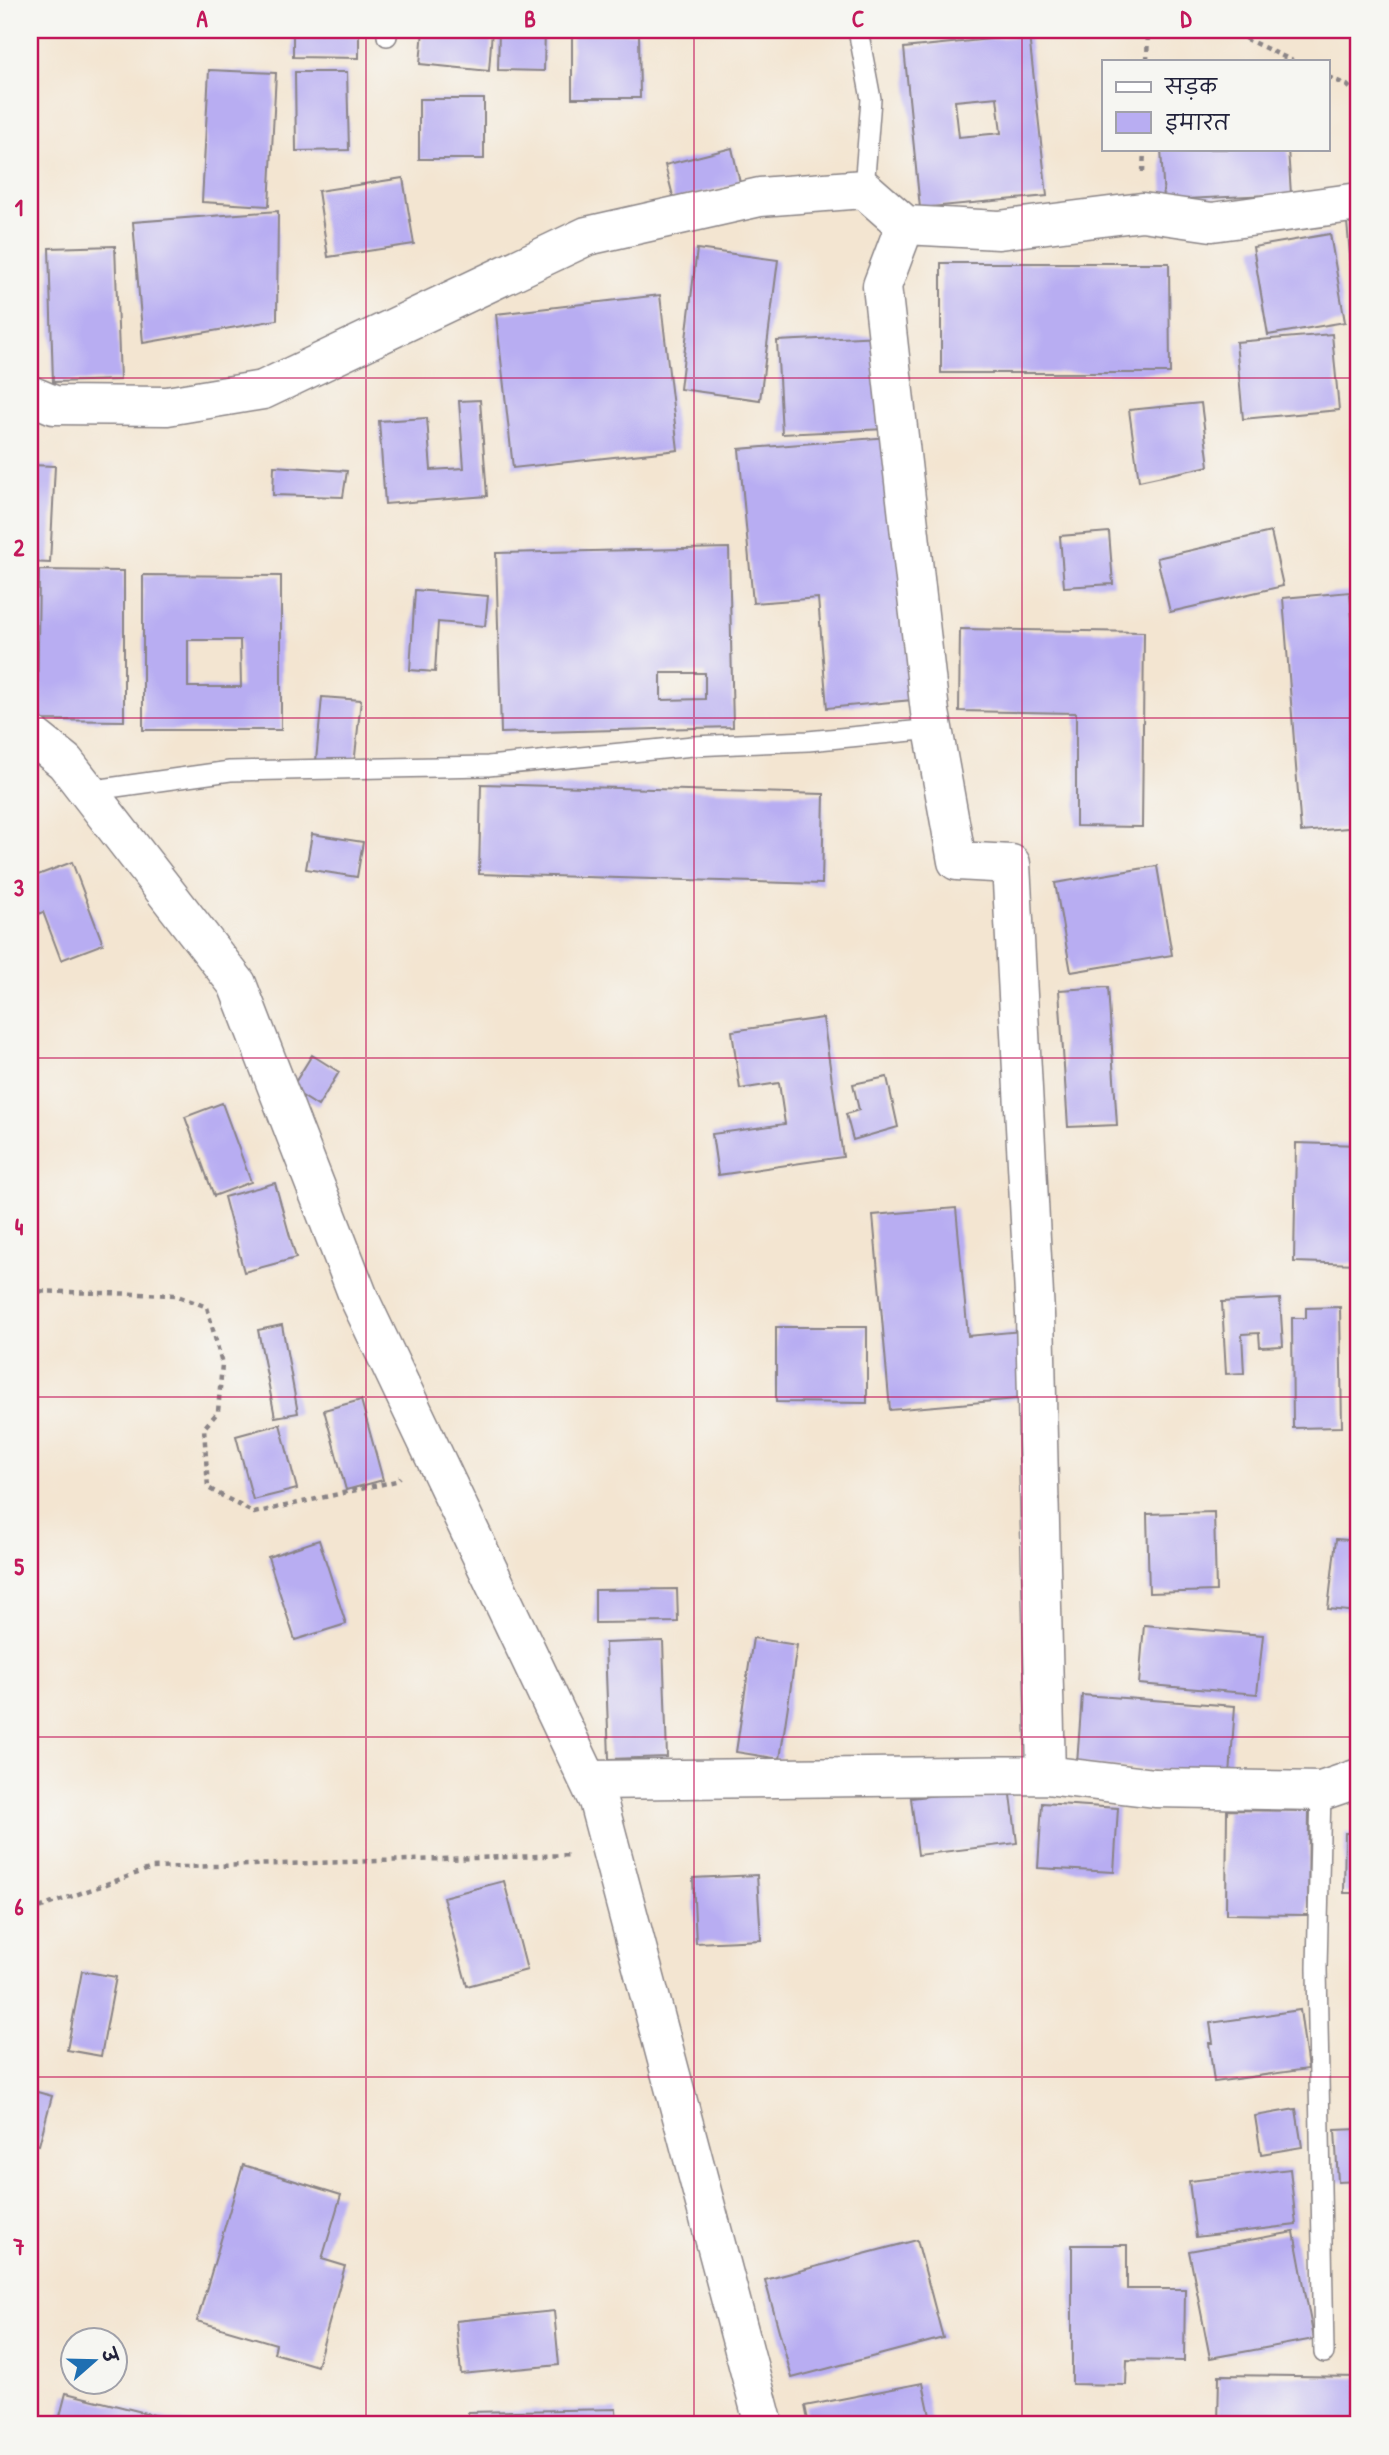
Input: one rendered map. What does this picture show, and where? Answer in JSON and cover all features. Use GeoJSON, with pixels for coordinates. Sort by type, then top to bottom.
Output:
{"type":"FeatureCollection","features":[{"type":"Feature","properties":{"kind":"street"},"geometry":{"type":"LineString","coordinates":[[30,395],[54,405],[167,406],[263,390],[587,236],[760,197],[864,189],[905,225],[999,230],[1142,212],[1213,222],[1359,202]]}},
{"type":"Feature","properties":{"kind":"street"},"geometry":{"type":"LineString","coordinates":[[905,225],[883,286],[933,729],[957,861],[1011,864],[1035,1314],[1046,1775]]}},
{"type":"Feature","properties":{"kind":"street"},"geometry":{"type":"LineString","coordinates":[[30,734],[65,762],[237,984],[359,1298],[589,1780],[598,1801],[764,2425]]}},
{"type":"Feature","properties":{"kind":"street"},"geometry":{"type":"LineString","coordinates":[[589,1780],[1046,1775],[1154,1788],[1321,1791],[1359,1778]]}},
{"type":"Feature","properties":{"kind":"lane"},"geometry":{"type":"LineString","coordinates":[[858,30],[871,99],[864,189]]}},
{"type":"Feature","properties":{"kind":"lane"},"geometry":{"type":"LineString","coordinates":[[87,790],[230,771],[488,766],[693,746],[808,741],[933,729]]}},
{"type":"Feature","properties":{"kind":"lane"},"geometry":{"type":"LineString","coordinates":[[1321,1791],[1317,1968],[1324,2353]]}},
{"type":"Feature","properties":{"kind":"path"},"geometry":{"type":"LineString","coordinates":[[1147,60],[1148,30]]}},
{"type":"Feature","properties":{"kind":"path"},"geometry":{"type":"LineString","coordinates":[[1227,30],[1291,60]]}},
{"type":"Feature","properties":{"kind":"path"},"geometry":{"type":"LineString","coordinates":[[1330,77],[1348,85],[1359,97]]}},
{"type":"Feature","properties":{"kind":"path"},"geometry":{"type":"LineString","coordinates":[[30,1291],[175,1295],[207,1307],[222,1364],[218,1412],[204,1428],[208,1488],[254,1513],[396,1481],[430,1446]]}},
{"type":"Feature","properties":{"kind":"path"},"geometry":{"type":"LineString","coordinates":[[30,1911],[152,1868],[612,1853]]}},
{"type":"Feature","properties":{"kind":"building"},"geometry":{"type":"Polygon","coordinates":[[[293,30],[359,30],[359,58],[293,57],[293,30]]]}},
{"type":"Feature","properties":{"kind":"building"},"geometry":{"type":"Polygon","coordinates":[[[423,30],[492,30],[489,71],[420,64],[423,30]]]}},
{"type":"Feature","properties":{"kind":"building"},"geometry":{"type":"Polygon","coordinates":[[[499,30],[545,30],[544,71],[498,70],[499,30]]]}},
{"type":"Feature","properties":{"kind":"building"},"geometry":{"type":"Polygon","coordinates":[[[572,33],[639,33],[640,98],[572,98],[572,33]]]}},
{"type":"Feature","properties":{"kind":"building"},"geometry":{"type":"Polygon","coordinates":[[[1029,35],[1047,196],[920,208],[904,48],[1029,35]],[[997,97],[955,101],[959,137],[1001,133],[997,97]]]}},
{"type":"Feature","properties":{"kind":"building"},"geometry":{"type":"Polygon","coordinates":[[[209,70],[276,73],[269,206],[202,202],[209,70]]]}},
{"type":"Feature","properties":{"kind":"building"},"geometry":{"type":"Polygon","coordinates":[[[295,72],[347,72],[349,150],[296,151],[295,72]]]}},
{"type":"Feature","properties":{"kind":"building"},"geometry":{"type":"Polygon","coordinates":[[[419,99],[484,99],[484,159],[419,159],[419,99]]]}},
{"type":"Feature","properties":{"kind":"building"},"geometry":{"type":"Polygon","coordinates":[[[732,148],[740,183],[674,200],[665,165],[732,148]]]}},
{"type":"Feature","properties":{"kind":"building"},"geometry":{"type":"Polygon","coordinates":[[[1161,150],[1288,150],[1291,194],[1164,200],[1161,150]]]}},
{"type":"Feature","properties":{"kind":"building"},"geometry":{"type":"Polygon","coordinates":[[[403,178],[414,244],[328,257],[318,191],[403,178]]]}},
{"type":"Feature","properties":{"kind":"building"},"geometry":{"type":"Polygon","coordinates":[[[278,211],[277,320],[143,343],[133,222],[278,211]]]}},
{"type":"Feature","properties":{"kind":"building"},"geometry":{"type":"Polygon","coordinates":[[[1359,221],[1359,299],[1354,299],[1347,222],[1359,221]]]}},
{"type":"Feature","properties":{"kind":"building"},"geometry":{"type":"Polygon","coordinates":[[[1330,234],[1345,322],[1268,335],[1253,247],[1330,234]]]}},
{"type":"Feature","properties":{"kind":"building"},"geometry":{"type":"Polygon","coordinates":[[[115,246],[120,380],[53,382],[49,248],[115,246]]]}},
{"type":"Feature","properties":{"kind":"building"},"geometry":{"type":"Polygon","coordinates":[[[697,249],[778,260],[760,400],[680,389],[697,249]]]}},
{"type":"Feature","properties":{"kind":"building"},"geometry":{"type":"Polygon","coordinates":[[[941,263],[1169,263],[1170,373],[941,373],[941,263]]]}},
{"type":"Feature","properties":{"kind":"building"},"geometry":{"type":"Polygon","coordinates":[[[660,295],[678,450],[513,468],[496,314],[660,295]]]}},
{"type":"Feature","properties":{"kind":"building"},"geometry":{"type":"Polygon","coordinates":[[[1332,334],[1339,410],[1243,419],[1236,342],[1332,334]]]}},
{"type":"Feature","properties":{"kind":"building"},"geometry":{"type":"Polygon","coordinates":[[[881,336],[885,429],[782,434],[777,341],[881,336]]]}},
{"type":"Feature","properties":{"kind":"building"},"geometry":{"type":"Polygon","coordinates":[[[480,400],[487,496],[385,504],[379,421],[427,418],[431,470],[464,468],[459,401],[480,400]]]}},
{"type":"Feature","properties":{"kind":"building"},"geometry":{"type":"Polygon","coordinates":[[[1201,403],[1209,466],[1139,481],[1129,410],[1201,403]]]}},
{"type":"Feature","properties":{"kind":"building"},"geometry":{"type":"Polygon","coordinates":[[[889,437],[912,700],[827,708],[818,598],[753,603],[739,449],[889,437]]]}},
{"type":"Feature","properties":{"kind":"building"},"geometry":{"type":"Polygon","coordinates":[[[30,465],[55,466],[50,563],[30,562],[30,465]]]}},
{"type":"Feature","properties":{"kind":"building"},"geometry":{"type":"Polygon","coordinates":[[[274,466],[347,471],[343,497],[273,495],[274,466]]]}},
{"type":"Feature","properties":{"kind":"building"},"geometry":{"type":"Polygon","coordinates":[[[1109,532],[1113,584],[1064,587],[1060,536],[1109,532]]]}},
{"type":"Feature","properties":{"kind":"building"},"geometry":{"type":"Polygon","coordinates":[[[1271,532],[1283,586],[1170,612],[1157,558],[1271,532]]]}},
{"type":"Feature","properties":{"kind":"building"},"geometry":{"type":"Polygon","coordinates":[[[729,548],[733,727],[501,733],[496,553],[729,548]],[[661,673],[661,700],[705,699],[705,673],[661,673]]]}},
{"type":"Feature","properties":{"kind":"building"},"geometry":{"type":"Polygon","coordinates":[[[39,570],[124,571],[124,721],[37,720],[39,570]]]}},
{"type":"Feature","properties":{"kind":"building"},"geometry":{"type":"Polygon","coordinates":[[[143,575],[281,576],[281,730],[143,730],[143,575]],[[188,640],[188,687],[241,687],[240,640],[188,640]]]}},
{"type":"Feature","properties":{"kind":"building"},"geometry":{"type":"Polygon","coordinates":[[[415,590],[488,596],[485,626],[438,622],[435,672],[410,670],[415,590]]]}},
{"type":"Feature","properties":{"kind":"building"},"geometry":{"type":"Polygon","coordinates":[[[1350,592],[1359,708],[1359,827],[1301,832],[1283,598],[1350,592]]]}},
{"type":"Feature","properties":{"kind":"building"},"geometry":{"type":"Polygon","coordinates":[[[960,629],[1144,632],[1142,827],[1076,826],[1076,713],[959,711],[960,629]]]}},
{"type":"Feature","properties":{"kind":"building"},"geometry":{"type":"Polygon","coordinates":[[[322,697],[361,700],[354,765],[316,761],[322,697]]]}},
{"type":"Feature","properties":{"kind":"building"},"geometry":{"type":"Polygon","coordinates":[[[481,784],[824,794],[822,884],[479,874],[481,784]]]}},
{"type":"Feature","properties":{"kind":"building"},"geometry":{"type":"Polygon","coordinates":[[[312,834],[363,842],[357,877],[306,869],[312,834]]]}},
{"type":"Feature","properties":{"kind":"building"},"geometry":{"type":"Polygon","coordinates":[[[72,862],[103,944],[61,960],[43,912],[30,917],[30,878],[72,862]]]}},
{"type":"Feature","properties":{"kind":"building"},"geometry":{"type":"Polygon","coordinates":[[[1157,866],[1172,955],[1071,972],[1055,883],[1157,866]]]}},
{"type":"Feature","properties":{"kind":"building"},"geometry":{"type":"Polygon","coordinates":[[[1108,987],[1117,1125],[1068,1127],[1059,990],[1108,987]]]}},
{"type":"Feature","properties":{"kind":"building"},"geometry":{"type":"Polygon","coordinates":[[[823,1018],[843,1157],[718,1175],[712,1134],[785,1124],[779,1083],[740,1089],[732,1031],[823,1018]]]}},
{"type":"Feature","properties":{"kind":"building"},"geometry":{"type":"Polygon","coordinates":[[[312,1055],[339,1072],[318,1106],[291,1089],[312,1055]]]}},
{"type":"Feature","properties":{"kind":"building"},"geometry":{"type":"Polygon","coordinates":[[[887,1077],[898,1127],[853,1140],[846,1114],[859,1110],[853,1084],[887,1077]]]}},
{"type":"Feature","properties":{"kind":"building"},"geometry":{"type":"Polygon","coordinates":[[[222,1103],[251,1182],[214,1196],[185,1117],[222,1103]]]}},
{"type":"Feature","properties":{"kind":"building"},"geometry":{"type":"Polygon","coordinates":[[[1296,1143],[1359,1145],[1359,1264],[1294,1262],[1296,1143]]]}},
{"type":"Feature","properties":{"kind":"building"},"geometry":{"type":"Polygon","coordinates":[[[275,1183],[296,1258],[244,1272],[224,1197],[275,1183]]]}},
{"type":"Feature","properties":{"kind":"building"},"geometry":{"type":"Polygon","coordinates":[[[956,1208],[968,1336],[1022,1331],[1028,1398],[890,1410],[873,1215],[956,1208]]]}},
{"type":"Feature","properties":{"kind":"building"},"geometry":{"type":"Polygon","coordinates":[[[1280,1299],[1283,1346],[1260,1347],[1259,1333],[1242,1334],[1244,1373],[1226,1374],[1222,1302],[1280,1299]]]}},
{"type":"Feature","properties":{"kind":"building"},"geometry":{"type":"Polygon","coordinates":[[[1340,1307],[1342,1427],[1293,1428],[1292,1318],[1306,1318],[1306,1308],[1340,1307]]]}},
{"type":"Feature","properties":{"kind":"building"},"geometry":{"type":"Polygon","coordinates":[[[282,1325],[298,1413],[275,1417],[258,1330],[282,1325]]]}},
{"type":"Feature","properties":{"kind":"building"},"geometry":{"type":"Polygon","coordinates":[[[776,1327],[867,1327],[867,1403],[776,1402],[776,1327]]]}},
{"type":"Feature","properties":{"kind":"building"},"geometry":{"type":"Polygon","coordinates":[[[361,1400],[383,1480],[346,1490],[324,1410],[361,1400]]]}},
{"type":"Feature","properties":{"kind":"building"},"geometry":{"type":"Polygon","coordinates":[[[280,1424],[297,1489],[253,1500],[236,1436],[280,1424]]]}},
{"type":"Feature","properties":{"kind":"building"},"geometry":{"type":"Polygon","coordinates":[[[1214,1512],[1216,1591],[1149,1593],[1147,1514],[1214,1512]]]}},
{"type":"Feature","properties":{"kind":"building"},"geometry":{"type":"Polygon","coordinates":[[[1336,1539],[1359,1541],[1359,1612],[1328,1609],[1336,1539]]]}},
{"type":"Feature","properties":{"kind":"building"},"geometry":{"type":"Polygon","coordinates":[[[319,1540],[346,1624],[295,1640],[268,1557],[319,1540]]]}},
{"type":"Feature","properties":{"kind":"building"},"geometry":{"type":"Polygon","coordinates":[[[677,1589],[678,1622],[595,1623],[595,1590],[677,1589]]]}},
{"type":"Feature","properties":{"kind":"building"},"geometry":{"type":"Polygon","coordinates":[[[1144,1625],[1263,1635],[1257,1694],[1139,1684],[1144,1625]]]}},
{"type":"Feature","properties":{"kind":"building"},"geometry":{"type":"Polygon","coordinates":[[[753,1638],[797,1645],[780,1759],[736,1752],[753,1638]]]}},
{"type":"Feature","properties":{"kind":"building"},"geometry":{"type":"Polygon","coordinates":[[[663,1641],[667,1757],[609,1759],[605,1643],[663,1641]]]}},
{"type":"Feature","properties":{"kind":"building"},"geometry":{"type":"Polygon","coordinates":[[[1082,1695],[1235,1706],[1230,1775],[1077,1764],[1082,1695]]]}},
{"type":"Feature","properties":{"kind":"building"},"geometry":{"type":"Polygon","coordinates":[[[1010,1787],[1017,1843],[918,1855],[911,1798],[1010,1787]]]}},
{"type":"Feature","properties":{"kind":"building"},"geometry":{"type":"Polygon","coordinates":[[[1042,1803],[1118,1808],[1114,1872],[1038,1868],[1042,1803]]]}},
{"type":"Feature","properties":{"kind":"building"},"geometry":{"type":"Polygon","coordinates":[[[1227,1810],[1309,1811],[1308,1915],[1226,1914],[1227,1810]]]}},
{"type":"Feature","properties":{"kind":"building"},"geometry":{"type":"Polygon","coordinates":[[[1345,1833],[1359,1833],[1359,1893],[1344,1893],[1345,1833]]]}},
{"type":"Feature","properties":{"kind":"building"},"geometry":{"type":"Polygon","coordinates":[[[757,1875],[761,1940],[696,1943],[693,1878],[757,1875]]]}},
{"type":"Feature","properties":{"kind":"building"},"geometry":{"type":"Polygon","coordinates":[[[504,1881],[527,1970],[467,1986],[443,1897],[504,1881]]]}},
{"type":"Feature","properties":{"kind":"building"},"geometry":{"type":"Polygon","coordinates":[[[82,1971],[116,1977],[101,2056],[67,2050],[82,1971]]]}},
{"type":"Feature","properties":{"kind":"building"},"geometry":{"type":"Polygon","coordinates":[[[1300,2010],[1308,2069],[1214,2082],[1209,2043],[1213,2043],[1210,2023],[1300,2010]]]}},
{"type":"Feature","properties":{"kind":"building"},"geometry":{"type":"Polygon","coordinates":[[[30,2090],[52,2096],[39,2145],[30,2143],[30,2090]]]}},
{"type":"Feature","properties":{"kind":"building"},"geometry":{"type":"Polygon","coordinates":[[[1296,2109],[1302,2147],[1261,2154],[1255,2116],[1296,2109]]]}},
{"type":"Feature","properties":{"kind":"building"},"geometry":{"type":"Polygon","coordinates":[[[1359,2129],[1359,2181],[1338,2182],[1335,2130],[1359,2129]]]}},
{"type":"Feature","properties":{"kind":"building"},"geometry":{"type":"Polygon","coordinates":[[[243,2165],[341,2195],[322,2259],[345,2266],[317,2366],[274,2353],[276,2344],[197,2321],[243,2165]]]}},
{"type":"Feature","properties":{"kind":"building"},"geometry":{"type":"Polygon","coordinates":[[[1290,2169],[1296,2225],[1196,2237],[1189,2181],[1290,2169]]]}},
{"type":"Feature","properties":{"kind":"building"},"geometry":{"type":"Polygon","coordinates":[[[1294,2232],[1314,2339],[1210,2358],[1189,2251],[1294,2232]]]}},
{"type":"Feature","properties":{"kind":"building"},"geometry":{"type":"Polygon","coordinates":[[[917,2240],[943,2338],[792,2378],[765,2280],[917,2240]]]}},
{"type":"Feature","properties":{"kind":"building"},"geometry":{"type":"Polygon","coordinates":[[[1072,2245],[1127,2245],[1127,2289],[1185,2289],[1184,2361],[1127,2360],[1126,2385],[1072,2384],[1072,2245]]]}},
{"type":"Feature","properties":{"kind":"building"},"geometry":{"type":"Polygon","coordinates":[[[554,2311],[559,2365],[461,2374],[456,2321],[554,2311]]]}},
{"type":"Feature","properties":{"kind":"building"},"geometry":{"type":"Polygon","coordinates":[[[1219,2375],[1359,2377],[1359,2425],[1218,2425],[1219,2375]]]}},
{"type":"Feature","properties":{"kind":"building"},"geometry":{"type":"Polygon","coordinates":[[[923,2383],[932,2425],[809,2425],[805,2406],[923,2383]]]}},
{"type":"Feature","properties":{"kind":"building"},"geometry":{"type":"Polygon","coordinates":[[[65,2396],[78,2396],[190,2425],[95,2425],[60,2416],[65,2396]]]}},
{"type":"Feature","properties":{"kind":"building"},"geometry":{"type":"Polygon","coordinates":[[[616,2409],[617,2425],[468,2425],[468,2412],[616,2409]]]}}]}
